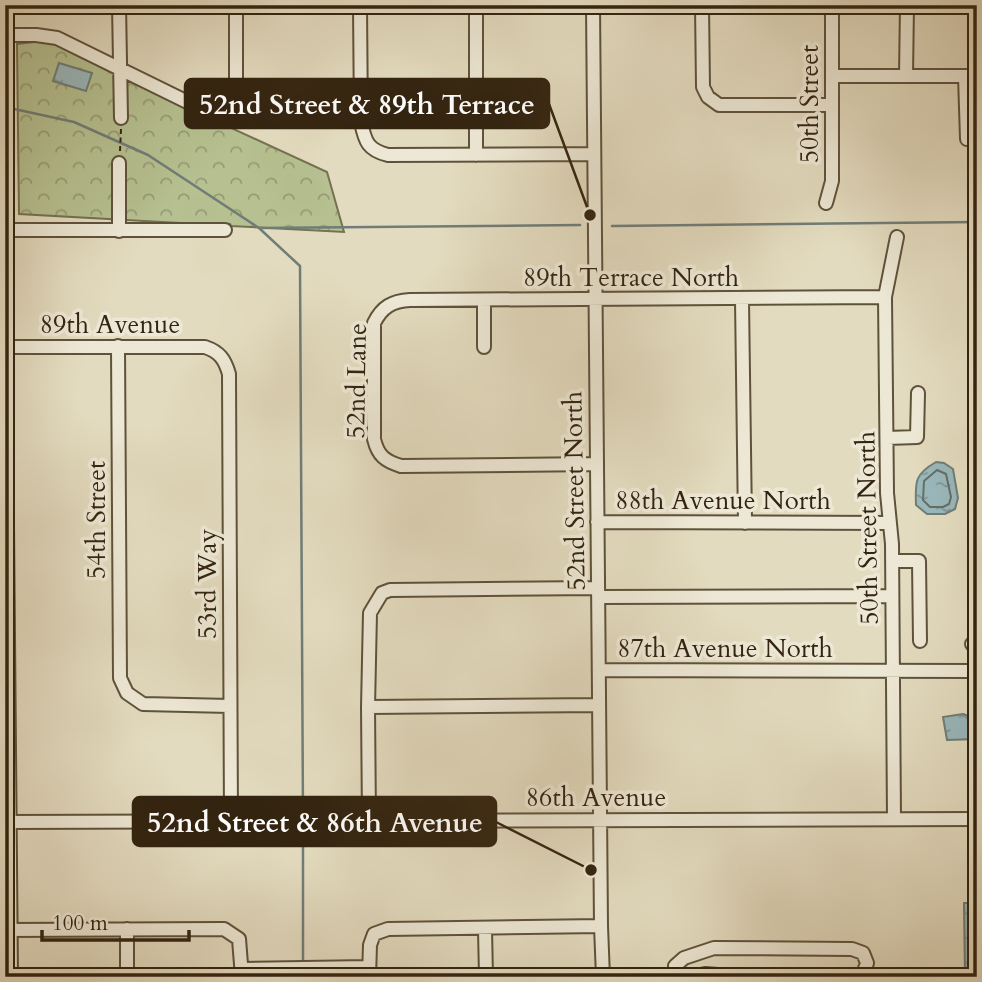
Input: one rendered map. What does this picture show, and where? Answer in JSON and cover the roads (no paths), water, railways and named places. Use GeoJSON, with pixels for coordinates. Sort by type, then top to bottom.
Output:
{"type":"FeatureCollection","features":[{"type":"Feature","properties":{"kind":"street"},"geometry":{"type":"LineString","coordinates":[[119,5],[121,118]]}},
{"type":"Feature","properties":{"kind":"street"},"geometry":{"type":"LineString","coordinates":[[5,35],[57,38],[220,118],[230,117],[236,111],[236,5]]}},
{"type":"Feature","properties":{"kind":"street"},"geometry":{"type":"LineString","coordinates":[[360,5],[360,122],[364,140],[375,151],[388,155],[594,154]]}},
{"type":"Feature","properties":{"kind":"street"},"geometry":{"type":"LineString","coordinates":[[476,5],[476,155]]}},
{"type":"Feature","properties":{"kind":"street","name":"52nd Street North"},"geometry":{"type":"LineString","coordinates":[[593,5],[603,977]]}},
{"type":"Feature","properties":{"kind":"street"},"geometry":{"type":"LineString","coordinates":[[702,5],[703,87],[708,97],[719,105],[832,105]]}},
{"type":"Feature","properties":{"kind":"street","name":"50th Street"},"geometry":{"type":"LineString","coordinates":[[826,203],[832,181],[832,5]]}},
{"type":"Feature","properties":{"kind":"street"},"geometry":{"type":"LineString","coordinates":[[906,76],[907,5]]}},
{"type":"Feature","properties":{"kind":"street"},"geometry":{"type":"LineString","coordinates":[[832,76],[971,76],[967,139]]}},
{"type":"Feature","properties":{"kind":"street"},"geometry":{"type":"LineString","coordinates":[[118,231],[119,163]]}},
{"type":"Feature","properties":{"kind":"street"},"geometry":{"type":"LineString","coordinates":[[5,230],[225,230]]}},
{"type":"Feature","properties":{"kind":"street","name":"50th Street North"},"geometry":{"type":"LineString","coordinates":[[894,819],[892,561],[885,297],[897,237]]}},
{"type":"Feature","properties":{"kind":"street"},"geometry":{"type":"LineString","coordinates":[[5,296],[7,822],[11,977]]}},
{"type":"Feature","properties":{"kind":"street","name":"89th Terrace North"},"geometry":{"type":"LineString","coordinates":[[380,311],[396,301],[885,297]]}},
{"type":"Feature","properties":{"kind":"street"},"geometry":{"type":"LineString","coordinates":[[484,300],[484,347]]}},
{"type":"Feature","properties":{"kind":"street"},"geometry":{"type":"LineString","coordinates":[[742,300],[745,523]]}},
{"type":"Feature","properties":{"kind":"street","name":"52nd Lane"},"geometry":{"type":"LineString","coordinates":[[380,311],[374,323],[374,439],[377,452],[387,462],[401,466],[597,464]]}},
{"type":"Feature","properties":{"kind":"street","name":"89th Avenue"},"geometry":{"type":"LineString","coordinates":[[6,346],[205,347],[215,350]]}},
{"type":"Feature","properties":{"kind":"street","name":"54th Street"},"geometry":{"type":"LineString","coordinates":[[118,346],[120,678],[127,693],[143,704],[230,706]]}},
{"type":"Feature","properties":{"kind":"street","name":"53rd Way"},"geometry":{"type":"LineString","coordinates":[[215,350],[225,361],[229,374],[231,821]]}},
{"type":"Feature","properties":{"kind":"street"},"geometry":{"type":"LineString","coordinates":[[887,438],[917,437],[918,393]]}},
{"type":"Feature","properties":{"kind":"street","name":"88th Avenue North"},"geometry":{"type":"LineString","coordinates":[[597,522],[890,523]]}},
{"type":"Feature","properties":{"kind":"street"},"geometry":{"type":"LineString","coordinates":[[892,561],[919,561],[920,641]]}},
{"type":"Feature","properties":{"kind":"street"},"geometry":{"type":"LineString","coordinates":[[369,820],[370,613],[382,593],[390,590],[892,596]]}},
{"type":"Feature","properties":{"kind":"street","name":"87th Avenue North"},"geometry":{"type":"LineString","coordinates":[[598,670],[977,671]]}},
{"type":"Feature","properties":{"kind":"street"},"geometry":{"type":"LineString","coordinates":[[368,707],[599,705]]}},
{"type":"Feature","properties":{"kind":"street","name":"86th Avenue"},"geometry":{"type":"LineString","coordinates":[[7,822],[977,819]]}},
{"type":"Feature","properties":{"kind":"street"},"geometry":{"type":"LineString","coordinates":[[8,930],[224,929],[239,939],[242,973],[313,968],[369,972],[370,945],[374,934],[388,929],[601,926]]}},
{"type":"Feature","properties":{"kind":"street"},"geometry":{"type":"LineString","coordinates":[[127,929],[127,977]]}},
{"type":"Feature","properties":{"kind":"street"},"geometry":{"type":"LineString","coordinates":[[485,929],[486,977]]}},
{"type":"Feature","properties":{"kind":"street"},"geometry":{"type":"LineString","coordinates":[[675,977],[675,966],[684,958],[714,948],[852,949],[863,953],[867,963],[862,977]]}},
{"type":"Feature","properties":{"kind":"street"},"geometry":{"type":"LineString","coordinates":[[691,977],[705,974],[744,977]]}},
{"type":"Feature","properties":{"kind":"water"},"geometry":{"type":"Polygon","coordinates":[[[59,63],[92,73],[86,91],[53,81],[59,63]]]}},
{"type":"Feature","properties":{"kind":"water"},"geometry":{"type":"Polygon","coordinates":[[[936,462],[944,463],[953,469],[958,498],[955,509],[945,514],[927,514],[916,505],[916,484],[924,470],[936,462]]]}},
{"type":"Feature","properties":{"kind":"water"},"geometry":{"type":"Polygon","coordinates":[[[963,714],[977,719],[977,739],[947,740],[943,717],[963,714]]]}},
{"type":"Feature","properties":{"kind":"water"},"geometry":{"type":"Polygon","coordinates":[[[964,903],[977,903],[977,977],[965,977],[964,903]]]}},
{"type":"Feature","properties":{"kind":"waterway"},"geometry":{"type":"LineString","coordinates":[[5,107],[74,122],[148,155],[259,228],[300,266],[303,816]]}},
{"type":"Feature","properties":{"kind":"waterway"},"geometry":{"type":"LineString","coordinates":[[612,226],[977,222]]}},
{"type":"Feature","properties":{"kind":"waterway"},"geometry":{"type":"LineString","coordinates":[[259,228],[580,225]]}},
{"type":"Feature","properties":{"kind":"waterway"},"geometry":{"type":"LineString","coordinates":[[303,826],[303,963]]}},
{"type":"Feature","properties":{"kind":"place","name":"52nd Street & 89th Terrace"},"geometry":{"type":"Point","coordinates":[590,215]}},
{"type":"Feature","properties":{"kind":"place","name":"52nd Street & 86th Avenue"},"geometry":{"type":"Point","coordinates":[591,870]}}]}
